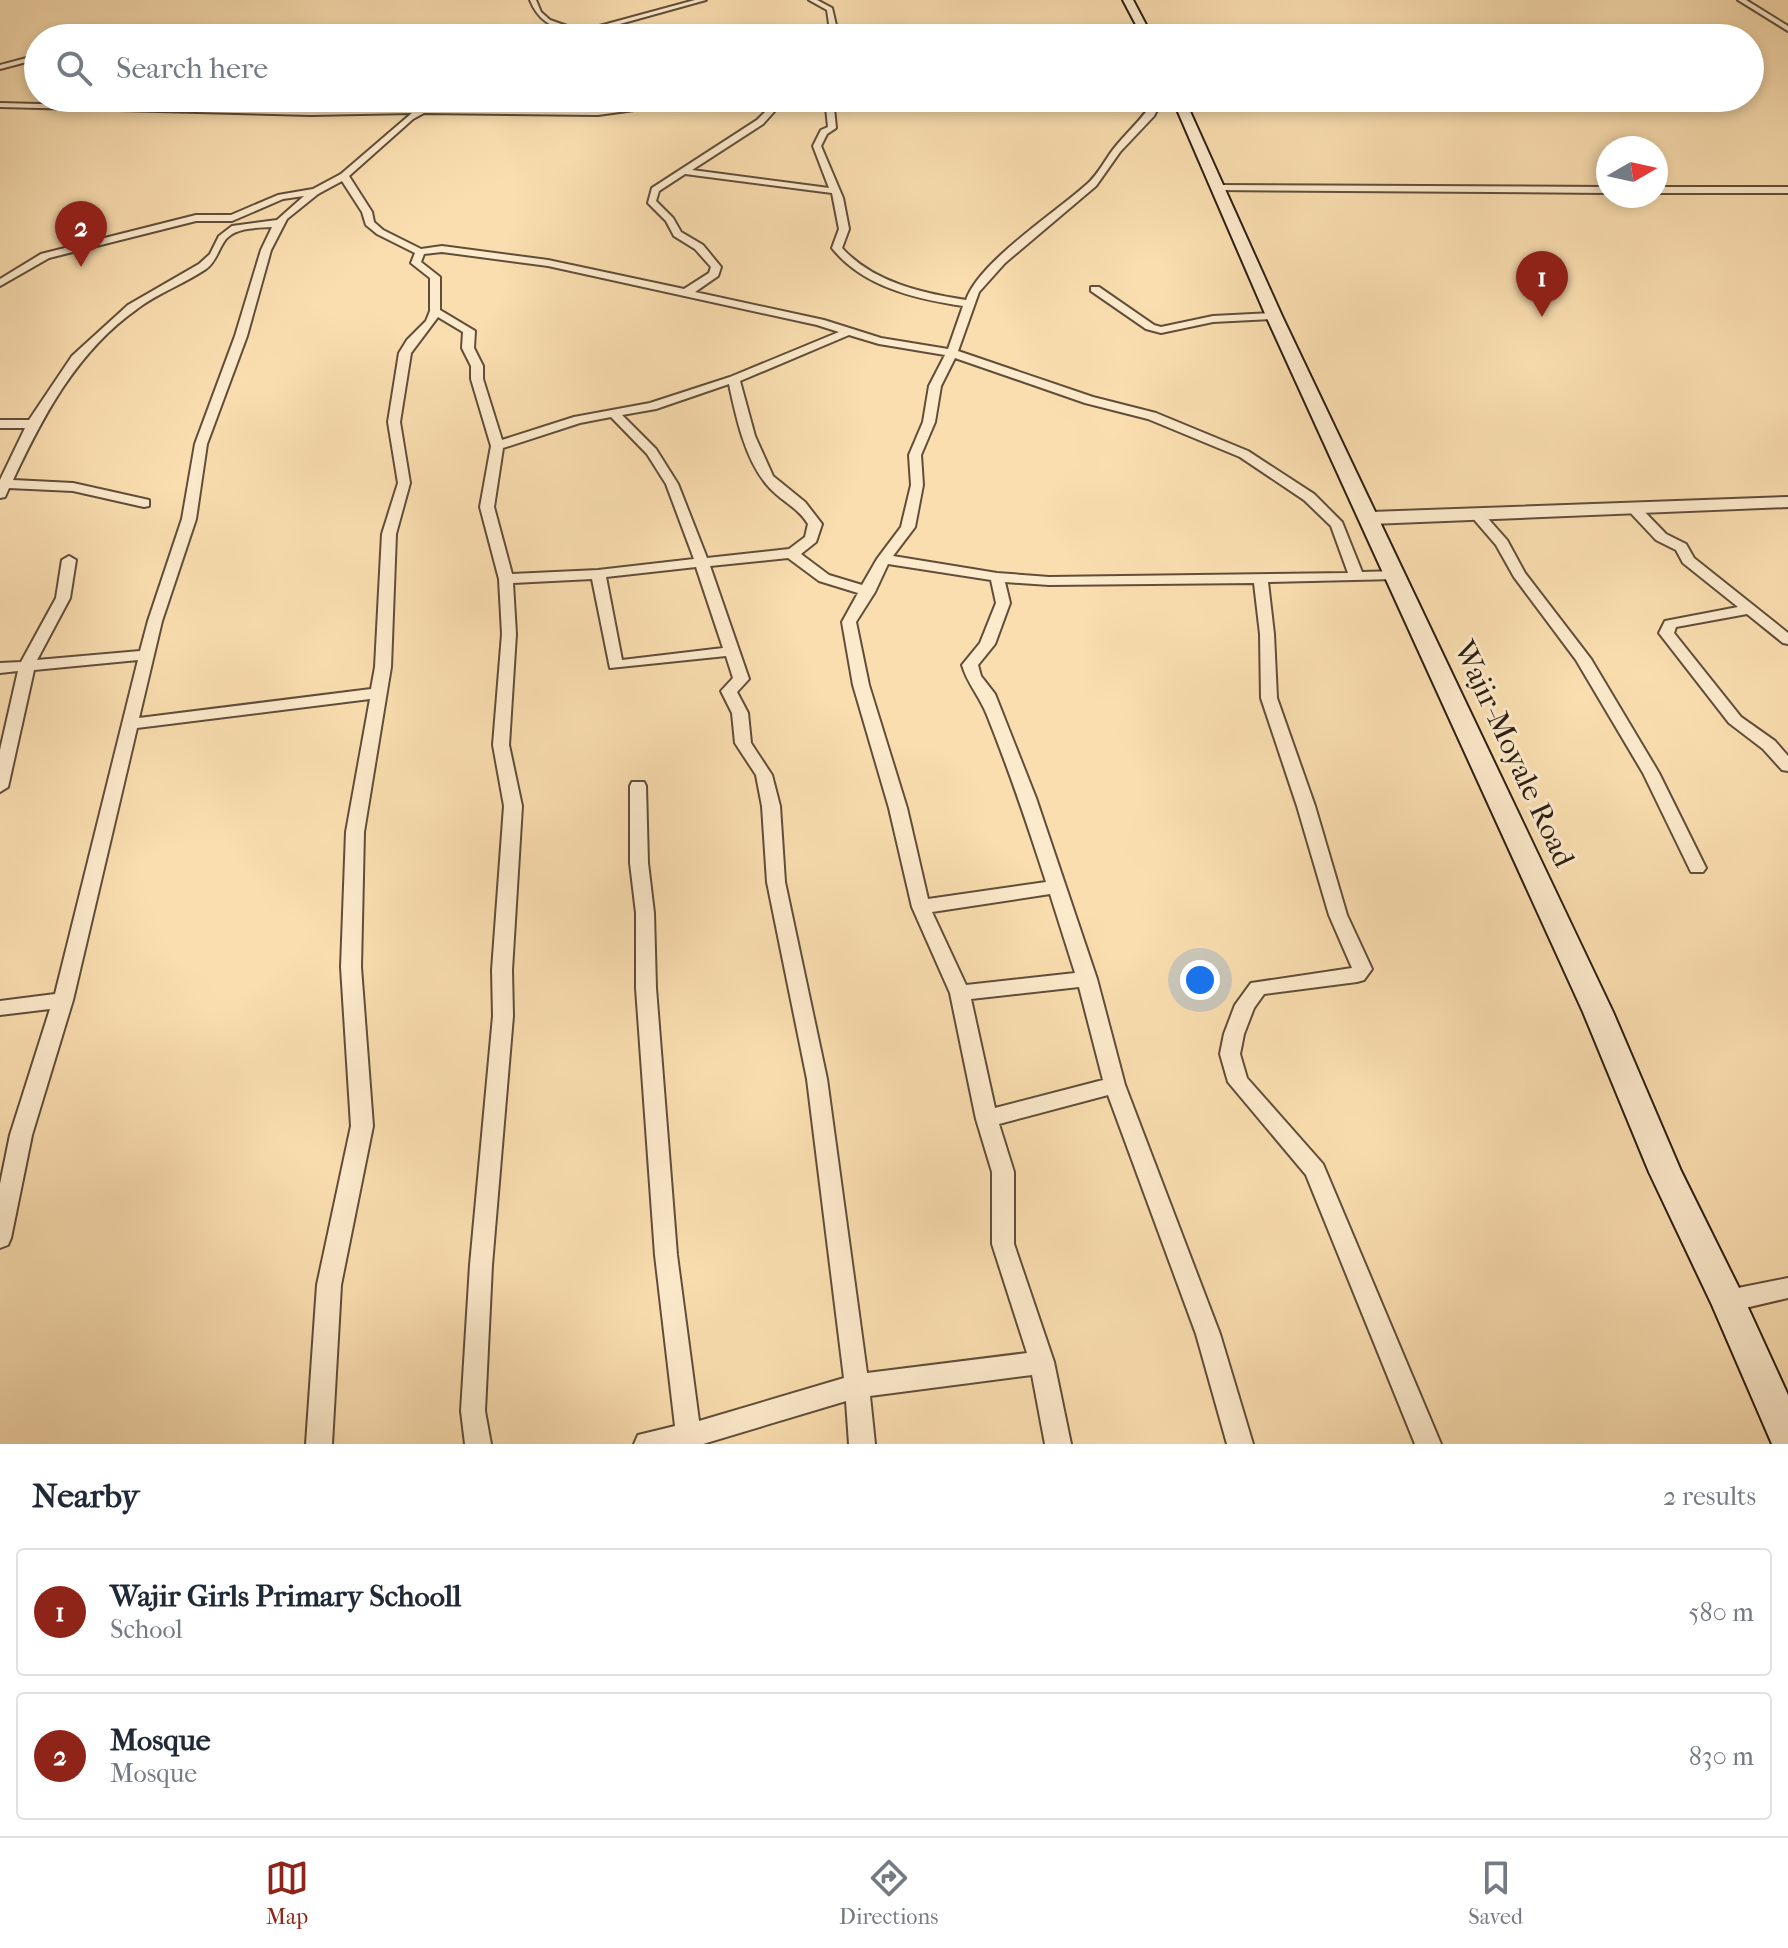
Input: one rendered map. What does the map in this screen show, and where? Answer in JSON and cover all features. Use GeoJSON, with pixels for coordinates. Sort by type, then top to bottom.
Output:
{"type":"FeatureCollection","features":[{"type":"Feature","properties":{"kind":"main road"},"geometry":{"type":"LineString","coordinates":[[1128,0],[1141,24]]}},
{"type":"Feature","properties":{"kind":"main road","name":"Wajir-Moyale Road"},"geometry":{"type":"LineString","coordinates":[[1184,112],[1274,316],[1371,518],[1598,1012],[1665,1172],[1728,1301],[1788,1438]]}},
{"type":"Feature","properties":{"kind":"street"},"geometry":{"type":"LineString","coordinates":[[533,0],[536,11],[551,24]]}},
{"type":"Feature","properties":{"kind":"street"},"geometry":{"type":"LineString","coordinates":[[609,24],[703,0]]}},
{"type":"Feature","properties":{"kind":"street"},"geometry":{"type":"LineString","coordinates":[[812,0],[830,9],[833,24]]}},
{"type":"Feature","properties":{"kind":"street"},"geometry":{"type":"LineString","coordinates":[[1741,0],[1788,29]]}},
{"type":"Feature","properties":{"kind":"street"},"geometry":{"type":"LineString","coordinates":[[0,67],[24,61]]}},
{"type":"Feature","properties":{"kind":"street"},"geometry":{"type":"LineString","coordinates":[[0,105],[24,106]]}},
{"type":"Feature","properties":{"kind":"street"},"geometry":{"type":"LineString","coordinates":[[272,112],[366,112]]}},
{"type":"Feature","properties":{"kind":"street"},"geometry":{"type":"LineString","coordinates":[[0,1238],[21,1135],[63,1000],[155,621],[189,519],[201,444],[222,392],[278,223],[315,192],[344,176],[396,128],[420,112]]}},
{"type":"Feature","properties":{"kind":"street"},"geometry":{"type":"LineString","coordinates":[[510,112],[606,112]]}},
{"type":"Feature","properties":{"kind":"street"},"geometry":{"type":"LineString","coordinates":[[686,293],[714,274],[716,267],[699,247],[677,234],[670,220],[651,201],[655,190],[760,122],[769,112]]}},
{"type":"Feature","properties":{"kind":"street"},"geometry":{"type":"LineString","coordinates":[[832,112],[832,128],[824,132],[817,146],[838,198],[844,229],[837,248],[841,254],[880,279],[910,293],[967,303]]}},
{"type":"Feature","properties":{"kind":"street"},"geometry":{"type":"LineString","coordinates":[[1058,1444],[1042,1362],[1003,1244],[1003,1172],[987,1119],[960,993],[921,907],[898,808],[861,685],[849,622],[884,559],[908,527],[917,485],[915,455],[929,422],[935,386],[952,353],[967,303],[974,291],[1001,261],[1093,184],[1117,150],[1152,112]]}},
{"type":"Feature","properties":{"kind":"street"},"geometry":{"type":"LineString","coordinates":[[681,171],[834,191]]}},
{"type":"Feature","properties":{"kind":"street"},"geometry":{"type":"LineString","coordinates":[[344,176],[367,212],[369,223],[420,252],[442,249],[548,263],[820,322],[847,332],[952,353],[1089,400],[1152,416],[1244,454],[1309,497],[1337,525],[1357,577]]}},
{"type":"Feature","properties":{"kind":"street"},"geometry":{"type":"LineString","coordinates":[[1218,188],[1596,190]]}},
{"type":"Feature","properties":{"kind":"street"},"geometry":{"type":"LineString","coordinates":[[1668,190],[1788,190]]}},
{"type":"Feature","properties":{"kind":"street"},"geometry":{"type":"LineString","coordinates":[[144,503],[73,487],[3,489],[33,424],[59,380],[84,350],[132,307],[203,266],[214,255],[233,223],[269,201],[315,192]]}},
{"type":"Feature","properties":{"kind":"street"},"geometry":{"type":"LineString","coordinates":[[0,283],[45,256],[196,218],[233,223],[278,223]]}},
{"type":"Feature","properties":{"kind":"street"},"geometry":{"type":"LineString","coordinates":[[319,1444],[329,1285],[362,1126],[351,967],[355,832],[383,667],[390,571],[389,534],[404,483],[395,434],[397,393],[405,353],[411,342],[431,322],[435,311],[435,277],[416,263],[420,252]]}},
{"type":"Feature","properties":{"kind":"street"},"geometry":{"type":"LineString","coordinates":[[1095,289],[1150,327],[1161,330],[1213,319],[1274,316]]}},
{"type":"Feature","properties":{"kind":"street"},"geometry":{"type":"LineString","coordinates":[[435,311],[469,331],[468,348],[477,366],[477,379],[497,446],[487,507],[506,579],[509,634],[501,745],[513,806],[502,970],[503,1016],[481,1265],[473,1411],[478,1444]]}},
{"type":"Feature","properties":{"kind":"street"},"geometry":{"type":"LineString","coordinates":[[497,446],[578,420],[615,415],[734,379],[847,332]]}},
{"type":"Feature","properties":{"kind":"street"},"geometry":{"type":"LineString","coordinates":[[506,579],[598,574],[792,554],[811,539],[815,524],[803,504],[774,485],[762,470],[734,379]]}},
{"type":"Feature","properties":{"kind":"street"},"geometry":{"type":"LineString","coordinates":[[615,415],[652,452],[672,484],[741,679],[729,691],[740,713],[743,743],[764,775],[771,806],[776,882],[817,1079],[862,1444]]}},
{"type":"Feature","properties":{"kind":"street"},"geometry":{"type":"LineString","coordinates":[[0,424],[33,424]]}},
{"type":"Feature","properties":{"kind":"street"},"geometry":{"type":"LineString","coordinates":[[1371,518],[1788,502]]}},
{"type":"Feature","properties":{"kind":"street"},"geometry":{"type":"LineString","coordinates":[[1633,508],[1661,537],[1681,547],[1688,560],[1788,640]]}},
{"type":"Feature","properties":{"kind":"street"},"geometry":{"type":"LineString","coordinates":[[1478,516],[1502,543],[1519,574],[1583,659],[1651,773],[1697,868]]}},
{"type":"Feature","properties":{"kind":"street"},"geometry":{"type":"LineString","coordinates":[[792,554],[824,578],[868,592]]}},
{"type":"Feature","properties":{"kind":"street"},"geometry":{"type":"LineString","coordinates":[[884,559],[997,577],[1049,581],[1261,580],[1396,575]]}},
{"type":"Feature","properties":{"kind":"street"},"geometry":{"type":"LineString","coordinates":[[0,787],[27,665],[63,598],[69,560]]}},
{"type":"Feature","properties":{"kind":"street"},"geometry":{"type":"LineString","coordinates":[[598,574],[615,665],[733,651]]}},
{"type":"Feature","properties":{"kind":"street"},"geometry":{"type":"LineString","coordinates":[[997,577],[1003,603],[987,644],[970,665],[973,677],[987,694],[1028,798],[1087,979],[1115,1085],[1208,1334],[1240,1444]]}},
{"type":"Feature","properties":{"kind":"street"},"geometry":{"type":"LineString","coordinates":[[1261,580],[1269,698],[1306,806],[1338,915],[1362,969],[1357,975],[1258,988],[1245,1005],[1230,1054],[1238,1082],[1315,1170],[1428,1444]]}},
{"type":"Feature","properties":{"kind":"street"},"geometry":{"type":"LineString","coordinates":[[1751,609],[1670,624],[1666,633],[1735,720],[1769,745],[1788,766]]}},
{"type":"Feature","properties":{"kind":"street"},"geometry":{"type":"LineString","coordinates":[[0,668],[148,655]]}},
{"type":"Feature","properties":{"kind":"street"},"geometry":{"type":"LineString","coordinates":[[132,724],[377,693]]}},
{"type":"Feature","properties":{"kind":"street"},"geometry":{"type":"LineString","coordinates":[[638,786],[646,988],[666,1255],[689,1440]]}},
{"type":"Feature","properties":{"kind":"street"},"geometry":{"type":"LineString","coordinates":[[921,907],[1055,887]]}},
{"type":"Feature","properties":{"kind":"street"},"geometry":{"type":"LineString","coordinates":[[960,993],[1087,979]]}},
{"type":"Feature","properties":{"kind":"street"},"geometry":{"type":"LineString","coordinates":[[0,1008],[63,1000]]}},
{"type":"Feature","properties":{"kind":"street"},"geometry":{"type":"LineString","coordinates":[[987,1119],[1115,1085]]}},
{"type":"Feature","properties":{"kind":"street"},"geometry":{"type":"LineString","coordinates":[[1728,1301],[1788,1288]]}},
{"type":"Feature","properties":{"kind":"street"},"geometry":{"type":"LineString","coordinates":[[647,1444],[689,1440],[857,1386],[1042,1362]]}},
{"type":"Feature","properties":{"kind":"place","name":"Mosque"},"geometry":{"type":"Point","coordinates":[81,267]}},
{"type":"Feature","properties":{"kind":"place","name":"Wajir Girls Primary Schooll"},"geometry":{"type":"Point","coordinates":[1542,317]}}]}
